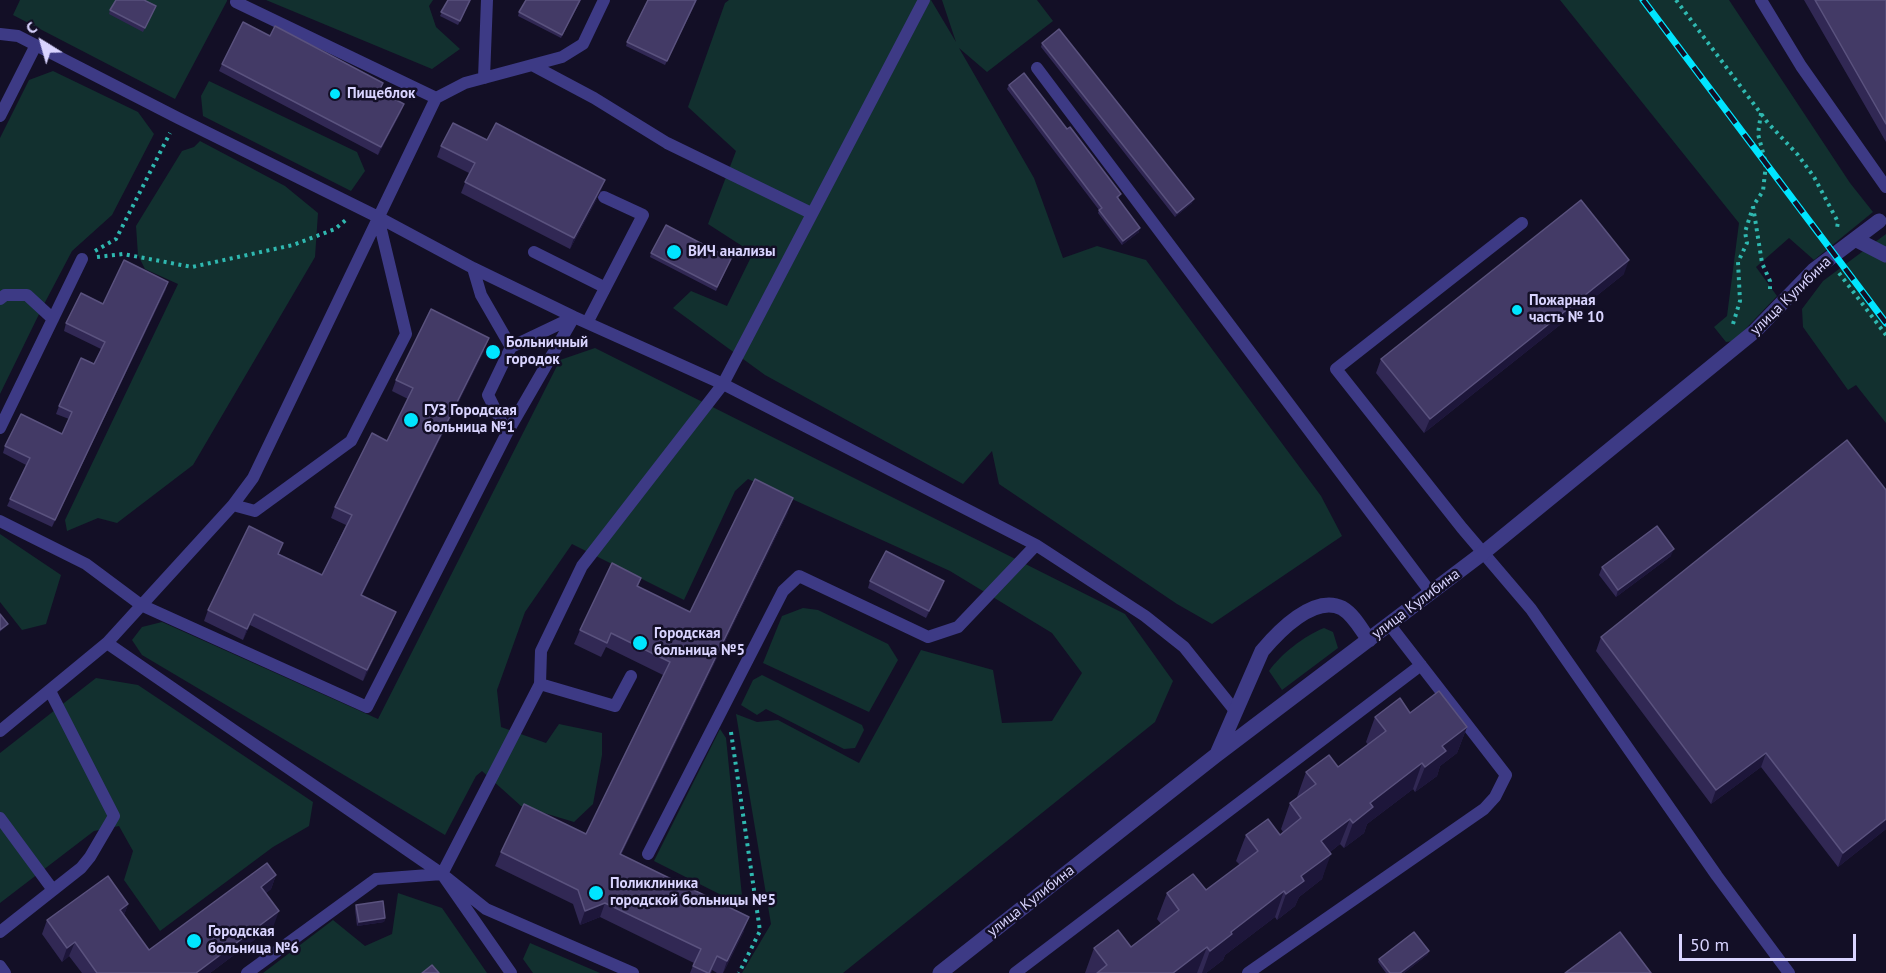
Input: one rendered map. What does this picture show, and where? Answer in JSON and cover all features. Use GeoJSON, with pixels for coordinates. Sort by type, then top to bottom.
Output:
{"type":"FeatureCollection","features":[{"type":"Feature","properties":{"kind":"street","name":"улица Кулибина"},"geometry":{"type":"LineString","coordinates":[[940,973],[1215,756],[1483,553],[1770,318],[1802,282],[1834,254],[1883,219]]}},
{"type":"Feature","properties":{"kind":"street"},"geometry":{"type":"LineString","coordinates":[[1855,238],[1886,255]]}},
{"type":"Feature","properties":{"kind":"street"},"geometry":{"type":"LineString","coordinates":[[1215,756],[1262,651],[1284,628],[1316,606],[1328,604],[1340,607],[1355,620],[1369,640]]}},
{"type":"Feature","properties":{"kind":"lane"},"geometry":{"type":"LineString","coordinates":[[484,78],[487,0]]}},
{"type":"Feature","properties":{"kind":"lane"},"geometry":{"type":"LineString","coordinates":[[0,731],[107,643],[233,505],[253,478],[436,98],[465,83],[562,57],[583,44],[604,0]]}},
{"type":"Feature","properties":{"kind":"lane"},"geometry":{"type":"LineString","coordinates":[[442,874],[540,684],[541,651],[582,566],[723,384],[924,0]]}},
{"type":"Feature","properties":{"kind":"lane"},"geometry":{"type":"LineString","coordinates":[[1761,0],[1801,66],[1886,187]]}},
{"type":"Feature","properties":{"kind":"lane"},"geometry":{"type":"LineString","coordinates":[[236,2],[436,98]]}},
{"type":"Feature","properties":{"kind":"lane"},"geometry":{"type":"LineString","coordinates":[[0,34],[18,36],[378,217],[473,268],[574,317],[723,384],[1036,545],[1145,616],[1184,646],[1236,712]]}},
{"type":"Feature","properties":{"kind":"lane"},"geometry":{"type":"LineString","coordinates":[[0,116],[36,45]]}},
{"type":"Feature","properties":{"kind":"lane"},"geometry":{"type":"LineString","coordinates":[[532,65],[594,98],[667,143],[811,213]]}},
{"type":"Feature","properties":{"kind":"lane"},"geometry":{"type":"LineString","coordinates":[[1037,68],[1431,593]]}},
{"type":"Feature","properties":{"kind":"lane"},"geometry":{"type":"LineString","coordinates":[[587,323],[643,215],[604,197]]}},
{"type":"Feature","properties":{"kind":"lane"},"geometry":{"type":"LineString","coordinates":[[233,505],[255,511],[351,441],[406,334],[378,217]]}},
{"type":"Feature","properties":{"kind":"lane"},"geometry":{"type":"LineString","coordinates":[[1522,223],[1336,369],[1483,553],[1531,609],[1717,876],[1790,973]]}},
{"type":"Feature","properties":{"kind":"lane"},"geometry":{"type":"LineString","coordinates":[[534,252],[604,287]]}},
{"type":"Feature","properties":{"kind":"lane"},"geometry":{"type":"LineString","coordinates":[[0,428],[82,259]]}},
{"type":"Feature","properties":{"kind":"lane"},"geometry":{"type":"LineString","coordinates":[[473,268],[481,295],[511,347]]}},
{"type":"Feature","properties":{"kind":"lane"},"geometry":{"type":"LineString","coordinates":[[0,299],[5,295],[27,296],[53,319]]}},
{"type":"Feature","properties":{"kind":"lane"},"geometry":{"type":"LineString","coordinates":[[507,433],[488,395],[511,347],[574,317]]}},
{"type":"Feature","properties":{"kind":"lane"},"geometry":{"type":"LineString","coordinates":[[0,521],[86,564],[141,605],[367,707],[507,433],[574,317]]}},
{"type":"Feature","properties":{"kind":"lane"},"geometry":{"type":"LineString","coordinates":[[648,854],[783,591],[798,576],[928,637],[958,627],[1036,545]]}},
{"type":"Feature","properties":{"kind":"lane"},"geometry":{"type":"LineString","coordinates":[[1248,973],[1484,809],[1495,797],[1506,775],[1389,624]]}},
{"type":"Feature","properties":{"kind":"lane"},"geometry":{"type":"LineString","coordinates":[[107,643],[442,874],[486,909],[633,973]]}},
{"type":"Feature","properties":{"kind":"lane"},"geometry":{"type":"LineString","coordinates":[[1016,973],[1421,665]]}},
{"type":"Feature","properties":{"kind":"lane"},"geometry":{"type":"LineString","coordinates":[[540,684],[615,706],[631,676]]}},
{"type":"Feature","properties":{"kind":"lane"},"geometry":{"type":"LineString","coordinates":[[0,932],[85,863],[114,816],[50,691]]}},
{"type":"Feature","properties":{"kind":"lane"},"geometry":{"type":"LineString","coordinates":[[0,818],[53,890]]}},
{"type":"Feature","properties":{"kind":"lane"},"geometry":{"type":"LineString","coordinates":[[247,973],[376,879],[442,874]]}},
{"type":"Feature","properties":{"kind":"lane"},"geometry":{"type":"LineString","coordinates":[[442,874],[511,973]]}},
{"type":"Feature","properties":{"kind":"lane"},"geometry":{"type":"LineString","coordinates":[[0,966],[5,973]]}},
{"type":"Feature","properties":{"kind":"path"},"geometry":{"type":"LineString","coordinates":[[1677,0],[1761,113],[1814,177],[1838,222],[1834,254],[1838,271],[1886,334]]}},
{"type":"Feature","properties":{"kind":"path"},"geometry":{"type":"LineString","coordinates":[[1728,353],[1740,301],[1738,262],[1747,243],[1745,232],[1754,206],[1763,191],[1766,164],[1758,134],[1761,113]]}},
{"type":"Feature","properties":{"kind":"path"},"geometry":{"type":"LineString","coordinates":[[82,259],[116,239],[178,118]]}},
{"type":"Feature","properties":{"kind":"path"},"geometry":{"type":"LineString","coordinates":[[1754,206],[1762,263],[1770,281],[1770,318]]}},
{"type":"Feature","properties":{"kind":"path"},"geometry":{"type":"LineString","coordinates":[[82,259],[123,254],[192,267],[293,245],[335,229],[360,208]]}},
{"type":"Feature","properties":{"kind":"path"},"geometry":{"type":"LineString","coordinates":[[727,701],[760,931],[739,973]]}},
{"type":"Feature","properties":{"kind":"green space"},"geometry":{"type":"Polygon","coordinates":[[[20,0],[227,1],[175,99],[13,15],[20,0]]]}},
{"type":"Feature","properties":{"kind":"green space"},"geometry":{"type":"Polygon","coordinates":[[[266,0],[433,0],[429,6],[436,27],[460,49],[432,69],[266,0]]]}},
{"type":"Feature","properties":{"kind":"green space"},"geometry":{"type":"Polygon","coordinates":[[[729,0],[931,0],[956,42],[942,0],[1037,0],[1053,21],[987,72],[959,48],[1034,178],[1063,258],[1097,246],[1146,260],[1321,496],[1342,536],[1212,624],[1177,604],[999,484],[992,451],[963,484],[765,375],[673,308],[691,291],[727,306],[753,253],[708,224],[736,151],[688,107],[725,3],[729,0]]]}},
{"type":"Feature","properties":{"kind":"green space"},"geometry":{"type":"Polygon","coordinates":[[[1560,0],[1729,0],[1850,183],[1873,212],[1814,260],[1789,238],[1756,267],[1777,296],[1734,341],[1726,342],[1714,327],[1727,316],[1739,223],[1560,0]]]}},
{"type":"Feature","properties":{"kind":"green space"},"geometry":{"type":"Polygon","coordinates":[[[53,71],[138,112],[154,134],[112,215],[72,251],[0,394],[0,138],[29,80],[53,71]]]}},
{"type":"Feature","properties":{"kind":"green space"},"geometry":{"type":"Polygon","coordinates":[[[209,81],[357,152],[365,171],[351,191],[203,116],[201,96],[209,81]]]}},
{"type":"Feature","properties":{"kind":"green space"},"geometry":{"type":"Polygon","coordinates":[[[200,141],[285,186],[318,213],[315,257],[193,465],[117,523],[98,518],[67,531],[65,520],[178,284],[145,269],[138,255],[136,226],[182,151],[194,147],[200,141]]]}},
{"type":"Feature","properties":{"kind":"green space"},"geometry":{"type":"Polygon","coordinates":[[[1886,234],[1886,423],[1856,385],[1848,390],[1803,327],[1802,309],[1823,281],[1886,234]]]}},
{"type":"Feature","properties":{"kind":"green space"},"geometry":{"type":"Polygon","coordinates":[[[595,348],[1125,614],[1173,681],[1155,722],[843,973],[742,973],[771,924],[736,714],[757,722],[778,720],[859,763],[921,650],[993,670],[1002,723],[1052,721],[1082,673],[1052,633],[950,571],[748,479],[735,491],[684,600],[572,544],[525,612],[497,690],[501,727],[546,743],[559,724],[602,733],[602,755],[593,804],[574,822],[521,806],[482,771],[476,776],[445,835],[142,655],[132,640],[142,627],[162,622],[378,719],[560,360],[595,348]]]}},
{"type":"Feature","properties":{"kind":"green space"},"geometry":{"type":"Polygon","coordinates":[[[0,534],[61,575],[46,624],[22,630],[0,602],[0,534]]]}},
{"type":"Feature","properties":{"kind":"green space"},"geometry":{"type":"Polygon","coordinates":[[[803,608],[818,610],[888,644],[898,660],[869,712],[763,663],[782,616],[803,608]]]}},
{"type":"Feature","properties":{"kind":"green space"},"geometry":{"type":"Polygon","coordinates":[[[1324,628],[1333,632],[1338,648],[1282,690],[1269,671],[1294,646],[1324,628]]]}},
{"type":"Feature","properties":{"kind":"green space"},"geometry":{"type":"Polygon","coordinates":[[[762,675],[862,725],[864,730],[855,748],[844,749],[766,709],[757,715],[741,705],[753,680],[762,675]]]}},
{"type":"Feature","properties":{"kind":"green space"},"geometry":{"type":"Polygon","coordinates":[[[96,678],[138,685],[313,802],[309,826],[273,847],[160,931],[124,880],[133,851],[119,826],[94,831],[0,903],[0,753],[96,678]]]}},
{"type":"Feature","properties":{"kind":"green space"},"geometry":{"type":"Polygon","coordinates":[[[720,729],[726,738],[743,906],[654,861],[720,729]]]}},
{"type":"Feature","properties":{"kind":"green space"},"geometry":{"type":"Polygon","coordinates":[[[398,893],[442,908],[487,973],[263,973],[333,920],[365,946],[392,934],[398,893]]]}},
{"type":"Feature","properties":{"kind":"green space"},"geometry":{"type":"Polygon","coordinates":[[[530,943],[600,973],[533,973],[523,959],[530,943]]]}},
{"type":"Feature","properties":{"kind":"building"},"geometry":{"type":"Polygon","coordinates":[[[116,0],[144,0],[156,6],[145,28],[110,10],[116,0]]]}},
{"type":"Feature","properties":{"kind":"building"},"geometry":{"type":"Polygon","coordinates":[[[448,0],[470,0],[460,21],[441,12],[448,0]]]}},
{"type":"Feature","properties":{"kind":"building"},"geometry":{"type":"Polygon","coordinates":[[[526,0],[580,0],[562,35],[519,12],[526,0]]]}},
{"type":"Feature","properties":{"kind":"building"},"geometry":{"type":"Polygon","coordinates":[[[648,0],[696,0],[667,61],[627,42],[648,0]]]}},
{"type":"Feature","properties":{"kind":"building"},"geometry":{"type":"Polygon","coordinates":[[[1815,0],[1886,0],[1886,124],[1815,0]]]}},
{"type":"Feature","properties":{"kind":"building"},"geometry":{"type":"Polygon","coordinates":[[[243,22],[270,36],[275,26],[383,83],[379,91],[404,104],[381,147],[222,64],[243,22]]]}},
{"type":"Feature","properties":{"kind":"building"},"geometry":{"type":"Polygon","coordinates":[[[1059,29],[1194,199],[1177,213],[1042,43],[1059,29]]]}},
{"type":"Feature","properties":{"kind":"building"},"geometry":{"type":"Polygon","coordinates":[[[1024,73],[1067,129],[1070,127],[1121,194],[1117,197],[1140,228],[1123,241],[1099,210],[1102,208],[1009,85],[1024,73]]]}},
{"type":"Feature","properties":{"kind":"building"},"geometry":{"type":"Polygon","coordinates":[[[453,123],[487,140],[496,123],[605,180],[574,238],[465,182],[475,163],[441,146],[453,123]]]}},
{"type":"Feature","properties":{"kind":"building","name":"Пожарная часть № 10"},"geometry":{"type":"Polygon","coordinates":[[[1581,200],[1629,260],[1430,419],[1381,359],[1581,200]]]}},
{"type":"Feature","properties":{"kind":"building"},"geometry":{"type":"Polygon","coordinates":[[[666,225],[731,259],[717,287],[651,253],[666,225]]]}},
{"type":"Feature","properties":{"kind":"building"},"geometry":{"type":"Polygon","coordinates":[[[124,260],[168,282],[55,520],[10,499],[30,458],[5,446],[21,414],[62,434],[72,412],[59,406],[81,358],[94,364],[105,342],[66,323],[81,293],[103,304],[124,260]]]}},
{"type":"Feature","properties":{"kind":"building"},"geometry":{"type":"Polygon","coordinates":[[[431,309],[489,338],[361,595],[396,612],[367,670],[254,614],[247,629],[208,610],[249,526],[283,543],[278,554],[322,575],[352,515],[335,507],[372,433],[387,441],[413,388],[396,380],[431,309]]]}},
{"type":"Feature","properties":{"kind":"building"},"geometry":{"type":"Polygon","coordinates":[[[1847,440],[1886,490],[1886,819],[1843,853],[1766,753],[1716,790],[1601,637],[1847,440]]]}},
{"type":"Feature","properties":{"kind":"building"},"geometry":{"type":"Polygon","coordinates":[[[755,479],[793,498],[620,854],[749,917],[727,961],[717,956],[708,973],[693,966],[701,949],[605,903],[585,911],[578,890],[501,852],[524,804],[586,834],[670,662],[611,633],[607,643],[580,630],[612,563],[641,578],[637,586],[690,612],[755,479]]]}},
{"type":"Feature","properties":{"kind":"building"},"geometry":{"type":"Polygon","coordinates":[[[1657,526],[1674,549],[1618,590],[1602,567],[1657,526]]]}},
{"type":"Feature","properties":{"kind":"building"},"geometry":{"type":"Polygon","coordinates":[[[886,551],[944,581],[929,611],[870,581],[886,551]]]}},
{"type":"Feature","properties":{"kind":"building"},"geometry":{"type":"Polygon","coordinates":[[[0,614],[8,624],[0,630],[0,614]]]}},
{"type":"Feature","properties":{"kind":"building"},"geometry":{"type":"Polygon","coordinates":[[[1439,691],[1467,727],[1442,746],[1446,751],[1425,767],[1422,763],[1370,803],[1373,807],[1353,823],[1350,819],[1321,841],[1331,854],[1301,876],[1304,881],[1286,894],[1284,891],[1210,951],[1207,947],[1173,973],[1097,973],[1107,965],[1094,948],[1118,930],[1131,947],[1179,910],[1167,893],[1193,874],[1206,890],[1258,851],[1246,835],[1268,819],[1280,835],[1301,818],[1290,803],[1316,784],[1306,772],[1329,755],[1338,767],[1386,731],[1375,717],[1400,698],[1410,713],[1439,691]]]}},
{"type":"Feature","properties":{"kind":"building"},"geometry":{"type":"Polygon","coordinates":[[[267,863],[276,875],[261,887],[279,911],[196,973],[97,973],[75,942],[67,948],[47,920],[108,876],[128,904],[120,910],[149,950],[267,863]]]}},
{"type":"Feature","properties":{"kind":"building"},"geometry":{"type":"Polygon","coordinates":[[[383,901],[385,918],[359,922],[356,905],[383,901]]]}},
{"type":"Feature","properties":{"kind":"building"},"geometry":{"type":"Polygon","coordinates":[[[1414,932],[1429,951],[1400,973],[1390,973],[1379,959],[1414,932]]]}},
{"type":"Feature","properties":{"kind":"building"},"geometry":{"type":"Polygon","coordinates":[[[1620,932],[1651,973],[1565,973],[1620,932]]]}},
{"type":"Feature","properties":{"kind":"building"},"geometry":{"type":"Polygon","coordinates":[[[432,965],[439,973],[422,973],[432,965]]]}},
{"type":"Feature","properties":{"kind":"railway"},"geometry":{"type":"LineString","coordinates":[[1643,0],[1886,323]]}},
{"type":"Feature","properties":{"kind":"place","name":"Пищеблок"},"geometry":{"type":"Point","coordinates":[335,94]}},
{"type":"Feature","properties":{"kind":"place","name":"ВИЧ анализы"},"geometry":{"type":"Point","coordinates":[674,252]}},
{"type":"Feature","properties":{"kind":"place","name":"Пожарная часть № 10"},"geometry":{"type":"Point","coordinates":[1517,310]}},
{"type":"Feature","properties":{"kind":"place","name":"Больничный городок"},"geometry":{"type":"Point","coordinates":[493,352]}},
{"type":"Feature","properties":{"kind":"place","name":"ГУЗ Городская больница №1"},"geometry":{"type":"Point","coordinates":[411,420]}},
{"type":"Feature","properties":{"kind":"place","name":"Городская больница №5"},"geometry":{"type":"Point","coordinates":[640,643]}},
{"type":"Feature","properties":{"kind":"place","name":"Поликлиника городской больницы №5"},"geometry":{"type":"Point","coordinates":[596,893]}},
{"type":"Feature","properties":{"kind":"place","name":"Городская больница №6"},"geometry":{"type":"Point","coordinates":[194,941]}}]}
